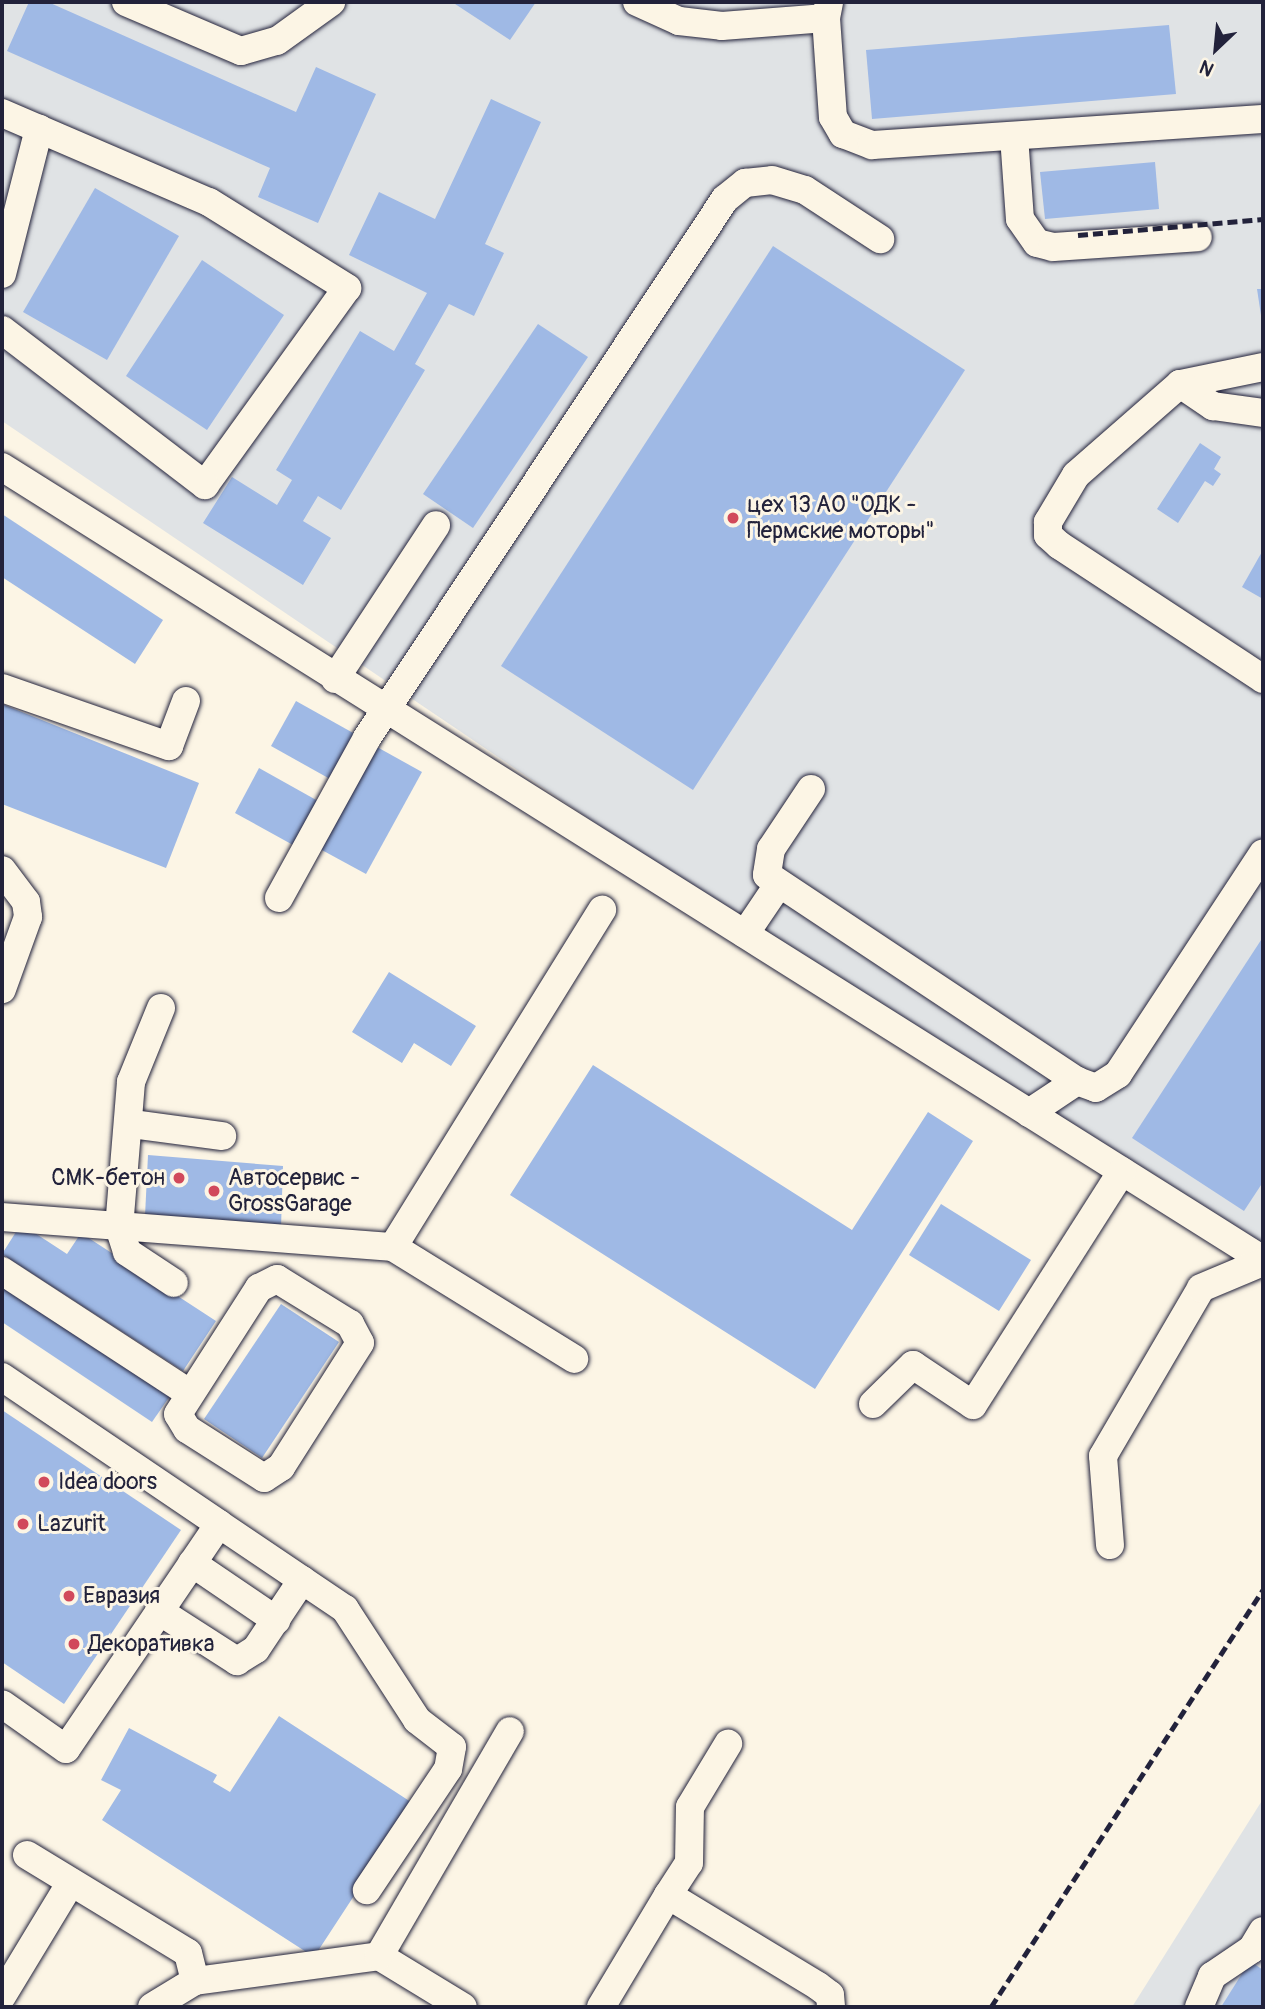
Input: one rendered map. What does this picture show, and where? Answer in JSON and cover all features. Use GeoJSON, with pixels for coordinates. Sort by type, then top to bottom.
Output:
{"type":"FeatureCollection","features":[{"type":"Feature","properties":{"kind":"lane"},"geometry":{"type":"LineString","coordinates":[[126,2],[241,51],[277,41],[331,2]]}},
{"type":"Feature","properties":{"kind":"lane"},"geometry":{"type":"LineString","coordinates":[[637,2],[679,21],[722,26],[828,10],[833,117],[843,134],[872,145],[1263,118]]}},
{"type":"Feature","properties":{"kind":"lane"},"geometry":{"type":"LineString","coordinates":[[2,113],[209,202],[348,288],[205,485],[2,330]]}},
{"type":"Feature","properties":{"kind":"lane"},"geometry":{"type":"LineString","coordinates":[[2,274],[39,129]]}},
{"type":"Feature","properties":{"kind":"lane"},"geometry":{"type":"LineString","coordinates":[[1014,136],[1020,219],[1037,243],[1053,247],[1198,237]]}},
{"type":"Feature","properties":{"kind":"lane"},"geometry":{"type":"LineString","coordinates":[[279,898],[367,738],[389,712],[725,200],[745,183],[772,180],[805,190],[880,239]]}},
{"type":"Feature","properties":{"kind":"lane"},"geometry":{"type":"LineString","coordinates":[[1263,367],[1180,384],[1076,475],[1054,509],[1048,535],[1263,678]]}},
{"type":"Feature","properties":{"kind":"lane"},"geometry":{"type":"LineString","coordinates":[[1180,384],[1213,406],[1263,413]]}},
{"type":"Feature","properties":{"kind":"lane"},"geometry":{"type":"LineString","coordinates":[[2,467],[1263,1261]]}},
{"type":"Feature","properties":{"kind":"lane"},"geometry":{"type":"LineString","coordinates":[[335,678],[436,525]]}},
{"type":"Feature","properties":{"kind":"lane"},"geometry":{"type":"LineString","coordinates":[[2,688],[169,746],[187,701]]}},
{"type":"Feature","properties":{"kind":"lane"},"geometry":{"type":"LineString","coordinates":[[811,789],[765,863],[766,875],[1077,1081],[1096,1088],[1118,1073],[1263,853]]}},
{"type":"Feature","properties":{"kind":"lane"},"geometry":{"type":"LineString","coordinates":[[2,870],[26,902],[29,918],[2,989]]}},
{"type":"Feature","properties":{"kind":"lane"},"geometry":{"type":"LineString","coordinates":[[745,934],[778,885]]}},
{"type":"Feature","properties":{"kind":"lane"},"geometry":{"type":"LineString","coordinates":[[393,1247],[602,909]]}},
{"type":"Feature","properties":{"kind":"lane"},"geometry":{"type":"LineString","coordinates":[[162,1008],[131,1082],[132,1124],[119,1227],[127,1252],[174,1283]]}},
{"type":"Feature","properties":{"kind":"lane"},"geometry":{"type":"LineString","coordinates":[[1029,1113],[1077,1081]]}},
{"type":"Feature","properties":{"kind":"lane"},"geometry":{"type":"LineString","coordinates":[[132,1124],[222,1136]]}},
{"type":"Feature","properties":{"kind":"lane"},"geometry":{"type":"LineString","coordinates":[[873,1404],[913,1365],[972,1405],[1122,1171]]}},
{"type":"Feature","properties":{"kind":"lane"},"geometry":{"type":"LineString","coordinates":[[2,1217],[393,1247],[574,1359]]}},
{"type":"Feature","properties":{"kind":"lane"},"geometry":{"type":"LineString","coordinates":[[1110,1545],[1102,1457],[1201,1288],[1263,1261]]}},
{"type":"Feature","properties":{"kind":"lane"},"geometry":{"type":"LineString","coordinates":[[2,1271],[189,1394]]}},
{"type":"Feature","properties":{"kind":"lane"},"geometry":{"type":"LineString","coordinates":[[266,1280],[291,1284],[359,1333],[356,1354],[274,1475],[264,1478],[249,1470],[179,1422],[189,1394],[266,1280]]}},
{"type":"Feature","properties":{"kind":"lane"},"geometry":{"type":"LineString","coordinates":[[2,1377],[345,1609],[417,1720],[452,1747],[448,1769],[367,1890]]}},
{"type":"Feature","properties":{"kind":"lane"},"geometry":{"type":"LineString","coordinates":[[2,1704],[66,1749],[219,1524]]}},
{"type":"Feature","properties":{"kind":"lane"},"geometry":{"type":"LineString","coordinates":[[192,1563],[276,1620]]}},
{"type":"Feature","properties":{"kind":"lane"},"geometry":{"type":"LineString","coordinates":[[159,1611],[237,1661],[248,1658],[302,1580]]}},
{"type":"Feature","properties":{"kind":"lane"},"geometry":{"type":"LineString","coordinates":[[379,1956],[510,1731]]}},
{"type":"Feature","properties":{"kind":"lane"},"geometry":{"type":"LineString","coordinates":[[601,2007],[689,1863],[690,1807],[728,1744]]}},
{"type":"Feature","properties":{"kind":"lane"},"geometry":{"type":"LineString","coordinates":[[27,1855],[188,1953],[195,1981]]}},
{"type":"Feature","properties":{"kind":"lane"},"geometry":{"type":"LineString","coordinates":[[2,1996],[71,1882]]}},
{"type":"Feature","properties":{"kind":"lane"},"geometry":{"type":"LineString","coordinates":[[668,1895],[818,1986],[830,1995],[831,2007]]}},
{"type":"Feature","properties":{"kind":"lane"},"geometry":{"type":"LineString","coordinates":[[1199,2007],[1212,1976],[1252,1949],[1263,1931]]}},
{"type":"Feature","properties":{"kind":"lane"},"geometry":{"type":"LineString","coordinates":[[152,2007],[195,1981],[379,1956],[463,2007]]}},
{"type":"Feature","properties":{"kind":"shaded area"},"geometry":{"type":"Polygon","coordinates":[[[2,2],[1263,2],[1263,1255],[783,950],[2,421],[2,2]]]}},
{"type":"Feature","properties":{"kind":"shaded area"},"geometry":{"type":"Polygon","coordinates":[[[1263,1799],[1263,2007],[1132,2007],[1263,1799]]]}},
{"type":"Feature","properties":{"kind":"building"},"geometry":{"type":"Polygon","coordinates":[[[29,2],[48,2],[296,112],[316,67],[376,94],[318,223],[258,197],[270,168],[7,51],[29,2]]]}},
{"type":"Feature","properties":{"kind":"building"},"geometry":{"type":"Polygon","coordinates":[[[452,2],[536,2],[510,40],[452,2]]]}},
{"type":"Feature","properties":{"kind":"building"},"geometry":{"type":"Polygon","coordinates":[[[1169,25],[1176,94],[872,119],[866,50],[1169,25]]]}},
{"type":"Feature","properties":{"kind":"building"},"geometry":{"type":"Polygon","coordinates":[[[491,99],[541,122],[485,244],[504,253],[474,316],[449,304],[415,364],[425,370],[341,510],[318,496],[303,521],[331,538],[303,585],[203,523],[232,477],[277,505],[292,480],[276,470],[360,331],[394,351],[427,293],[349,255],[379,192],[435,219],[491,99]]]}},
{"type":"Feature","properties":{"kind":"building"},"geometry":{"type":"Polygon","coordinates":[[[1155,162],[1159,209],[1045,219],[1040,172],[1155,162]]]}},
{"type":"Feature","properties":{"kind":"building"},"geometry":{"type":"Polygon","coordinates":[[[95,188],[179,236],[107,360],[23,312],[95,188]]]}},
{"type":"Feature","properties":{"kind":"building","name":"цех 13 АО \"ОДК - Пермские моторы\""},"geometry":{"type":"Polygon","coordinates":[[[773,246],[965,370],[693,790],[501,666],[773,246]]]}},
{"type":"Feature","properties":{"kind":"building"},"geometry":{"type":"Polygon","coordinates":[[[202,260],[284,315],[207,430],[126,376],[202,260]]]}},
{"type":"Feature","properties":{"kind":"building"},"geometry":{"type":"Polygon","coordinates":[[[1257,289],[1263,289],[1263,322],[1262,322],[1257,289]]]}},
{"type":"Feature","properties":{"kind":"building"},"geometry":{"type":"Polygon","coordinates":[[[538,324],[588,357],[473,528],[423,494],[538,324]]]}},
{"type":"Feature","properties":{"kind":"building"},"geometry":{"type":"Polygon","coordinates":[[[1200,443],[1221,457],[1214,469],[1221,474],[1213,486],[1205,481],[1178,523],[1157,509],[1200,443]]]}},
{"type":"Feature","properties":{"kind":"building"},"geometry":{"type":"Polygon","coordinates":[[[2,514],[163,620],[135,664],[2,577],[2,514]]]}},
{"type":"Feature","properties":{"kind":"building"},"geometry":{"type":"Polygon","coordinates":[[[1263,550],[1263,599],[1242,587],[1263,550]]]}},
{"type":"Feature","properties":{"kind":"building"},"geometry":{"type":"Polygon","coordinates":[[[296,701],[355,734],[330,779],[271,746],[296,701]]]}},
{"type":"Feature","properties":{"kind":"building"},"geometry":{"type":"Polygon","coordinates":[[[2,704],[199,783],[166,868],[2,804],[2,704]]]}},
{"type":"Feature","properties":{"kind":"building"},"geometry":{"type":"Polygon","coordinates":[[[377,747],[422,772],[366,874],[320,849],[377,747]]]}},
{"type":"Feature","properties":{"kind":"building"},"geometry":{"type":"Polygon","coordinates":[[[259,768],[318,801],[293,845],[235,813],[259,768]]]}},
{"type":"Feature","properties":{"kind":"building"},"geometry":{"type":"Polygon","coordinates":[[[1263,937],[1263,1182],[1244,1211],[1132,1138],[1263,937]]]}},
{"type":"Feature","properties":{"kind":"building"},"geometry":{"type":"Polygon","coordinates":[[[389,972],[476,1026],[451,1066],[414,1043],[402,1063],[352,1032],[389,972]]]}},
{"type":"Feature","properties":{"kind":"building"},"geometry":{"type":"Polygon","coordinates":[[[593,1065],[852,1230],[928,1112],[973,1141],[815,1389],[510,1195],[593,1065]]]}},
{"type":"Feature","properties":{"kind":"building","name":"Автосервис - GrossGarage"},"geometry":{"type":"Polygon","coordinates":[[[148,1155],[283,1166],[281,1227],[145,1216],[148,1155]]]}},
{"type":"Feature","properties":{"kind":"building"},"geometry":{"type":"Polygon","coordinates":[[[941,1204],[1031,1260],[999,1311],[909,1255],[941,1204]]]}},
{"type":"Feature","properties":{"kind":"building"},"geometry":{"type":"Polygon","coordinates":[[[21,1224],[67,1254],[81,1233],[216,1321],[183,1371],[2,1254],[21,1224]]]}},
{"type":"Feature","properties":{"kind":"building"},"geometry":{"type":"Polygon","coordinates":[[[2,1284],[170,1396],[152,1422],[2,1322],[2,1284]]]}},
{"type":"Feature","properties":{"kind":"building"},"geometry":{"type":"Polygon","coordinates":[[[281,1304],[339,1342],[262,1458],[204,1419],[281,1304]]]}},
{"type":"Feature","properties":{"kind":"building","name":"Евразия"},"geometry":{"type":"Polygon","coordinates":[[[2,1410],[181,1530],[64,1704],[2,1662],[2,1410]]]}},
{"type":"Feature","properties":{"kind":"building"},"geometry":{"type":"Polygon","coordinates":[[[279,1716],[414,1804],[314,1957],[102,1820],[121,1790],[101,1780],[129,1728],[217,1775],[213,1782],[230,1792],[279,1716]]]}},
{"type":"Feature","properties":{"kind":"building"},"geometry":{"type":"Polygon","coordinates":[[[1250,1961],[1263,1970],[1263,2007],[1221,2007],[1250,1961]]]}},
{"type":"Feature","properties":{"kind":"railway"},"geometry":{"type":"LineString","coordinates":[[1078,235],[1263,219]]}},
{"type":"Feature","properties":{"kind":"railway"},"geometry":{"type":"LineString","coordinates":[[991,2007],[1263,1590]]}},
{"type":"Feature","properties":{"kind":"place","name":"цех 13 АО \"ОДК - Пермские моторы\""},"geometry":{"type":"Point","coordinates":[733,518]}},
{"type":"Feature","properties":{"kind":"place","name":"СМК-бетон"},"geometry":{"type":"Point","coordinates":[179,1178]}},
{"type":"Feature","properties":{"kind":"place","name":"Автосервис - GrossGarage"},"geometry":{"type":"Point","coordinates":[214,1191]}},
{"type":"Feature","properties":{"kind":"place","name":"Idea doors"},"geometry":{"type":"Point","coordinates":[44,1482]}},
{"type":"Feature","properties":{"kind":"place","name":"Lazurit"},"geometry":{"type":"Point","coordinates":[23,1524]}},
{"type":"Feature","properties":{"kind":"place","name":"Евразия"},"geometry":{"type":"Point","coordinates":[69,1596]}},
{"type":"Feature","properties":{"kind":"place","name":"Декоративка"},"geometry":{"type":"Point","coordinates":[74,1644]}}]}
